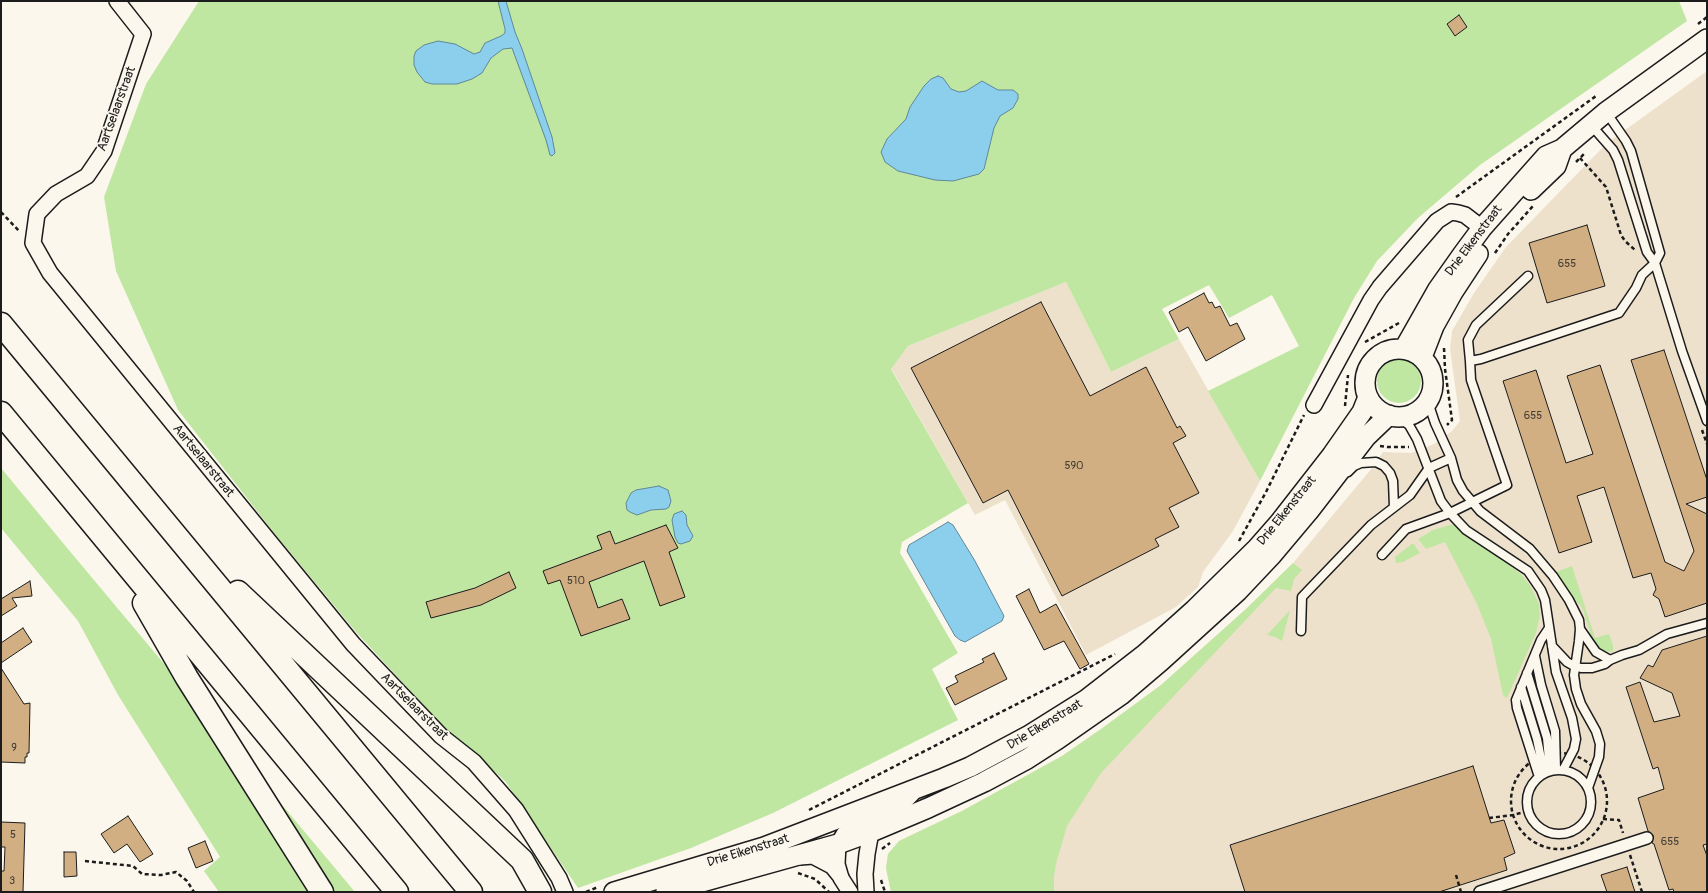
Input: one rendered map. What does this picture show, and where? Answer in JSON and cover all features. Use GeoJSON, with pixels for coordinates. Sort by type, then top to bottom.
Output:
{"type":"FeatureCollection","features":[{"type":"Feature","properties":{"kind":"highway"},"geometry":{"type":"LineString","coordinates":[[1,324],[470,890]]}},
{"type":"Feature","properties":{"kind":"highway"},"geometry":{"type":"LineString","coordinates":[[1,413],[397,892]]}},
{"type":"Feature","properties":{"kind":"highway"},"geometry":{"type":"LineString","coordinates":[[169,526],[522,860],[540,892]]}},
{"type":"Feature","properties":{"kind":"highway"},"geometry":{"type":"LineString","coordinates":[[113,548],[187,678],[322,892]]}},
{"type":"Feature","properties":{"kind":"street","name":"Aartselaarstraat"},"geometry":{"type":"LineString","coordinates":[[117,1],[143,34],[104,151],[87,176],[56,194],[37,214],[33,243],[50,273],[353,644],[442,736],[474,762],[516,810],[551,866],[565,892]]}},
{"type":"Feature","properties":{"kind":"street","name":"Drie Eikenstraat"},"geometry":{"type":"LineString","coordinates":[[1404,349],[1438,289],[1482,228],[1546,156],[1596,131],[1606,112],[1707,39]]}},
{"type":"Feature","properties":{"kind":"street","name":"Drie Eikenstraat"},"geometry":{"type":"LineString","coordinates":[[1422,357],[1434,326],[1472,263],[1524,196],[1556,166],[1562,149]]}},
{"type":"Feature","properties":{"kind":"street"},"geometry":{"type":"LineString","coordinates":[[1314,405],[1371,300],[1424,234],[1437,221],[1451,212],[1458,212],[1465,215],[1482,228]]}},
{"type":"Feature","properties":{"kind":"street"},"geometry":{"type":"LineString","coordinates":[[1404,349],[1422,357],[1430,368],[1433,380],[1432,396],[1428,402],[1418,411],[1406,416],[1394,416],[1380,412],[1368,397],[1365,384],[1366,373],[1371,364],[1377,357],[1391,350],[1404,349]]}},
{"type":"Feature","properties":{"kind":"street","name":"Drie Eikenstraat"},"geometry":{"type":"LineString","coordinates":[[666,892],[793,866],[838,844],[928,808],[1027,759],[1098,712],[1153,657],[1194,610],[1237,569],[1279,523],[1352,427],[1362,412],[1368,397]]}},
{"type":"Feature","properties":{"kind":"street","name":"Drie Eikenstraat"},"geometry":{"type":"LineString","coordinates":[[614,892],[771,845],[918,788],[970,766],[1028,736],[1153,657],[1238,591],[1295,527],[1366,437],[1394,416]]}},
{"type":"Feature","properties":{"kind":"street"},"geometry":{"type":"LineString","coordinates":[[841,878],[837,864],[838,844],[848,829],[902,804],[918,788]]}},
{"type":"Feature","properties":{"kind":"street"},"geometry":{"type":"LineString","coordinates":[[866,892],[867,854],[871,832]]}},
{"type":"Feature","properties":{"kind":"street"},"geometry":{"type":"LineString","coordinates":[[1480,892],[1647,838]]}},
{"type":"Feature","properties":{"kind":"street"},"geometry":{"type":"LineString","coordinates":[[793,866],[813,856],[832,866],[850,892]]}},
{"type":"Feature","properties":{"kind":"lane"},"geometry":{"type":"LineString","coordinates":[[1470,361],[1481,359],[1619,314],[1636,288],[1642,275],[1655,263],[1660,253],[1631,152],[1626,140],[1606,112]]}},
{"type":"Feature","properties":{"kind":"lane"},"geometry":{"type":"LineString","coordinates":[[1596,131],[1613,150],[1618,160],[1647,252],[1655,263],[1703,422]]}},
{"type":"Feature","properties":{"kind":"lane"},"geometry":{"type":"LineString","coordinates":[[1382,555],[1406,529],[1450,513],[1507,485],[1471,380],[1468,340],[1476,325],[1528,276]]}},
{"type":"Feature","properties":{"kind":"lane"},"geometry":{"type":"LineString","coordinates":[[1428,402],[1435,423],[1451,458],[1457,480],[1471,502],[1480,511],[1530,549],[1553,576],[1570,600],[1579,620],[1580,629],[1574,666],[1576,689],[1581,704],[1596,731],[1600,744],[1596,770],[1588,788]]}},
{"type":"Feature","properties":{"kind":"lane"},"geometry":{"type":"LineString","coordinates":[[1394,416],[1409,425],[1417,439],[1441,501],[1450,513],[1466,530],[1528,571],[1537,582],[1545,600],[1556,672],[1575,728],[1576,739],[1570,755],[1531,787],[1527,799],[1528,811],[1534,822],[1543,831],[1555,834],[1568,833],[1579,828],[1587,818],[1591,806],[1590,793],[1585,782],[1575,774],[1550,772]]}},
{"type":"Feature","properties":{"kind":"lane"},"geometry":{"type":"LineString","coordinates":[[1301,631],[1302,597],[1371,525],[1410,495],[1429,468],[1451,458]]}},
{"type":"Feature","properties":{"kind":"lane"},"geometry":{"type":"LineString","coordinates":[[1336,476],[1347,474],[1354,466],[1361,463],[1376,462],[1384,466],[1390,473],[1393,481],[1394,489],[1392,497],[1394,507]]}},
{"type":"Feature","properties":{"kind":"lane"},"geometry":{"type":"LineString","coordinates":[[1552,646],[1567,662],[1574,666],[1581,668],[1592,668],[1640,650],[1667,634],[1707,623]]}},
{"type":"Feature","properties":{"kind":"lane"},"geometry":{"type":"LineString","coordinates":[[1549,628],[1541,640],[1521,688],[1550,772]]}},
{"type":"Feature","properties":{"kind":"lane"},"geometry":{"type":"LineString","coordinates":[[1580,629],[1596,652],[1610,660]]}},
{"type":"Feature","properties":{"kind":"lane"},"geometry":{"type":"LineString","coordinates":[[1535,656],[1541,685],[1555,730],[1545,756]]}},
{"type":"Feature","properties":{"kind":"lane"},"geometry":{"type":"LineString","coordinates":[[1527,673],[1547,738],[1545,756],[1550,772]]}},
{"type":"Feature","properties":{"kind":"path"},"geometry":{"type":"LineString","coordinates":[[1575,163],[1580,158],[1596,131]]}},
{"type":"Feature","properties":{"kind":"path"},"geometry":{"type":"LineString","coordinates":[[1445,215],[1446,206],[1525,147]]}},
{"type":"Feature","properties":{"kind":"path"},"geometry":{"type":"LineString","coordinates":[[1580,158],[1606,187],[1621,235],[1643,259],[1647,270]]}},
{"type":"Feature","properties":{"kind":"path"},"geometry":{"type":"LineString","coordinates":[[1493,256],[1508,234],[1534,204]]}},
{"type":"Feature","properties":{"kind":"path"},"geometry":{"type":"LineString","coordinates":[[1,212],[9,222],[33,243]]}},
{"type":"Feature","properties":{"kind":"path"},"geometry":{"type":"LineString","coordinates":[[1236,545],[1266,492],[1308,406],[1314,405]]}},
{"type":"Feature","properties":{"kind":"path"},"geometry":{"type":"LineString","coordinates":[[1703,422],[1707,444]]}},
{"type":"Feature","properties":{"kind":"path"},"geometry":{"type":"LineString","coordinates":[[804,813],[1120,652]]}},
{"type":"Feature","properties":{"kind":"path"},"geometry":{"type":"LineString","coordinates":[[1570,755],[1583,760],[1596,770],[1606,789],[1606,808],[1603,819],[1595,833],[1580,844],[1572,847],[1554,849],[1536,843],[1519,828],[1513,815],[1511,802],[1513,788],[1521,772],[1545,756],[1570,755]]}},
{"type":"Feature","properties":{"kind":"path"},"geometry":{"type":"LineString","coordinates":[[1489,818],[1513,815],[1528,811]]}},
{"type":"Feature","properties":{"kind":"path"},"geometry":{"type":"LineString","coordinates":[[1603,819],[1619,820],[1642,892]]}},
{"type":"Feature","properties":{"kind":"path"},"geometry":{"type":"LineString","coordinates":[[85,861],[133,866],[142,874],[161,875],[176,872],[187,880],[194,892]]}},
{"type":"Feature","properties":{"kind":"path"},"geometry":{"type":"LineString","coordinates":[[793,866],[800,873],[815,879],[829,892]]}},
{"type":"Feature","properties":{"kind":"path"},"geometry":{"type":"LineString","coordinates":[[1456,875],[1461,892]]}},
{"type":"Feature","properties":{"kind":"shaded area"},"geometry":{"type":"Polygon","coordinates":[[[1707,71],[1707,892],[891,892],[886,868],[888,854],[899,841],[962,811],[1062,756],[1161,685],[1246,609],[1293,563],[1372,468],[1383,452],[1411,453],[1434,444],[1452,431],[1460,421],[1450,349],[1452,331],[1474,293],[1506,247],[1607,143],[1707,71]]]}},
{"type":"Feature","properties":{"kind":"shaded area"},"geometry":{"type":"Polygon","coordinates":[[[1066,282],[1111,372],[1179,339],[1260,481],[1233,531],[1203,572],[1198,587],[1176,607],[1086,655],[1005,500],[975,515],[891,368],[908,346],[1066,282]]]}},
{"type":"Feature","properties":{"kind":"green space"},"geometry":{"type":"Polygon","coordinates":[[[199,1],[1679,1],[1687,21],[1480,165],[1418,218],[1377,261],[1354,298],[1260,481],[1208,391],[1299,346],[1272,295],[1229,318],[1209,285],[1162,309],[1179,339],[1111,372],[1066,282],[908,346],[891,369],[968,503],[902,542],[900,553],[958,653],[932,669],[958,720],[773,813],[691,848],[578,888],[505,781],[441,724],[356,632],[275,534],[178,410],[116,271],[104,197],[146,84],[199,1]]]}},
{"type":"Feature","properties":{"kind":"green space"},"geometry":{"type":"Polygon","coordinates":[[[1403,359],[1415,365],[1420,373],[1420,389],[1415,397],[1407,402],[1395,403],[1383,397],[1378,389],[1377,377],[1383,365],[1391,360],[1403,359]]]}},
{"type":"Feature","properties":{"kind":"green space"},"geometry":{"type":"Polygon","coordinates":[[[1,468],[355,892],[219,892],[204,871],[220,857],[118,695],[78,621],[1,528],[1,468]]]}},
{"type":"Feature","properties":{"kind":"green space"},"geometry":{"type":"Polygon","coordinates":[[[1453,524],[1465,535],[1522,575],[1531,587],[1539,604],[1540,616],[1536,633],[1507,698],[1503,695],[1491,639],[1477,604],[1445,542],[1426,549],[1418,539],[1433,530],[1453,524]]]}},
{"type":"Feature","properties":{"kind":"green space"},"geometry":{"type":"Polygon","coordinates":[[[1413,543],[1420,553],[1403,562],[1396,563],[1395,557],[1413,543]]]}},
{"type":"Feature","properties":{"kind":"green space"},"geometry":{"type":"Polygon","coordinates":[[[1293,563],[1302,570],[1294,579],[1291,591],[1276,588],[1101,773],[1067,826],[1056,864],[1054,892],[891,892],[886,868],[888,854],[899,841],[962,811],[1062,756],[1101,729],[1161,685],[1246,609],[1293,563]]]}},
{"type":"Feature","properties":{"kind":"green space"},"geometry":{"type":"Polygon","coordinates":[[[1572,566],[1595,638],[1609,634],[1613,645],[1613,652],[1602,651],[1593,642],[1583,610],[1573,599],[1556,572],[1572,566]]]}},
{"type":"Feature","properties":{"kind":"green space"},"geometry":{"type":"Polygon","coordinates":[[[1290,610],[1282,641],[1267,635],[1290,610]]]}},
{"type":"Feature","properties":{"kind":"water"},"geometry":{"type":"Polygon","coordinates":[[[498,1],[506,1],[515,32],[552,137],[555,153],[552,156],[550,155],[546,140],[512,48],[503,49],[491,58],[482,73],[472,79],[457,84],[432,84],[425,82],[417,72],[414,65],[414,56],[416,51],[424,45],[438,41],[455,44],[474,54],[480,52],[485,43],[505,33],[498,1]]]}},
{"type":"Feature","properties":{"kind":"water"},"geometry":{"type":"Polygon","coordinates":[[[938,76],[943,78],[951,89],[959,92],[966,91],[982,81],[998,90],[1013,90],[1018,94],[1018,99],[1013,108],[1000,116],[994,128],[984,169],[979,174],[953,181],[935,180],[898,171],[885,162],[881,152],[887,139],[906,119],[910,107],[924,86],[931,79],[938,76]]]}},
{"type":"Feature","properties":{"kind":"water"},"geometry":{"type":"Polygon","coordinates":[[[659,486],[668,490],[671,501],[669,507],[666,509],[651,510],[637,515],[627,510],[626,503],[631,493],[636,490],[659,486]]]}},
{"type":"Feature","properties":{"kind":"water"},"geometry":{"type":"Polygon","coordinates":[[[682,511],[686,515],[687,525],[693,536],[690,541],[681,544],[678,543],[675,537],[672,520],[674,514],[682,511]]]}},
{"type":"Feature","properties":{"kind":"water"},"geometry":{"type":"Polygon","coordinates":[[[948,522],[953,525],[975,561],[1004,616],[1002,621],[965,642],[955,636],[907,551],[909,545],[948,522]]]}},
{"type":"Feature","properties":{"kind":"building"},"geometry":{"type":"Polygon","coordinates":[[[1459,15],[1467,27],[1455,36],[1447,24],[1459,15]]]}},
{"type":"Feature","properties":{"kind":"building"},"geometry":{"type":"Polygon","coordinates":[[[1587,225],[1605,286],[1547,303],[1529,243],[1587,225]]]}},
{"type":"Feature","properties":{"kind":"building"},"geometry":{"type":"Polygon","coordinates":[[[1204,293],[1209,303],[1212,302],[1215,308],[1220,306],[1230,326],[1237,323],[1245,339],[1206,361],[1188,327],[1179,332],[1169,312],[1204,293]]]}},
{"type":"Feature","properties":{"kind":"building"},"geometry":{"type":"Polygon","coordinates":[[[1041,302],[1090,396],[1146,367],[1177,428],[1180,426],[1186,436],[1173,443],[1199,493],[1169,508],[1179,527],[1155,539],[1159,546],[1062,596],[1008,490],[983,503],[911,368],[1041,302]]]}},
{"type":"Feature","properties":{"kind":"building"},"geometry":{"type":"Polygon","coordinates":[[[1664,350],[1707,480],[1707,497],[1686,504],[1707,514],[1707,603],[1665,617],[1659,599],[1653,595],[1656,589],[1651,573],[1633,578],[1604,487],[1577,496],[1592,542],[1559,553],[1503,381],[1536,370],[1566,463],[1593,454],[1567,376],[1600,365],[1665,562],[1684,571],[1694,551],[1631,360],[1664,350]]]}},
{"type":"Feature","properties":{"kind":"building"},"geometry":{"type":"Polygon","coordinates":[[[666,525],[678,548],[669,552],[685,597],[660,606],[644,561],[589,582],[598,608],[622,599],[630,619],[581,636],[560,580],[548,584],[543,571],[602,549],[597,536],[610,531],[615,544],[666,525]]]}},
{"type":"Feature","properties":{"kind":"building"},"geometry":{"type":"Polygon","coordinates":[[[509,572],[516,588],[481,605],[431,618],[426,602],[475,588],[509,572]]]}},
{"type":"Feature","properties":{"kind":"building"},"geometry":{"type":"Polygon","coordinates":[[[30,581],[32,596],[12,598],[17,606],[1,616],[1,599],[30,581]]]}},
{"type":"Feature","properties":{"kind":"building"},"geometry":{"type":"Polygon","coordinates":[[[1029,589],[1040,613],[1056,604],[1089,664],[1080,669],[1064,641],[1044,650],[1016,596],[1029,589]]]}},
{"type":"Feature","properties":{"kind":"building"},"geometry":{"type":"Polygon","coordinates":[[[23,628],[32,642],[1,663],[1,643],[23,628]]]}},
{"type":"Feature","properties":{"kind":"building"},"geometry":{"type":"Polygon","coordinates":[[[1707,636],[1707,844],[1703,845],[1707,856],[1707,892],[1674,892],[1673,889],[1669,890],[1654,844],[1652,843],[1653,835],[1648,831],[1638,798],[1664,789],[1658,767],[1653,769],[1626,687],[1640,682],[1654,722],[1680,716],[1672,693],[1640,678],[1648,665],[1653,667],[1662,650],[1707,636]]]}},
{"type":"Feature","properties":{"kind":"building"},"geometry":{"type":"Polygon","coordinates":[[[994,653],[1007,679],[955,705],[946,688],[958,682],[955,676],[984,662],[982,659],[994,653]]]}},
{"type":"Feature","properties":{"kind":"building"},"geometry":{"type":"Polygon","coordinates":[[[1,668],[24,704],[30,703],[29,753],[27,753],[27,757],[25,757],[25,763],[1,762],[1,668]]]}},
{"type":"Feature","properties":{"kind":"building"},"geometry":{"type":"Polygon","coordinates":[[[1473,766],[1491,823],[1504,820],[1515,853],[1504,858],[1507,870],[1439,892],[1245,892],[1230,845],[1473,766]]]}},
{"type":"Feature","properties":{"kind":"building"},"geometry":{"type":"Polygon","coordinates":[[[128,816],[153,854],[140,862],[127,844],[114,853],[101,834],[128,816]]]}},
{"type":"Feature","properties":{"kind":"building"},"geometry":{"type":"Polygon","coordinates":[[[1,822],[25,823],[23,892],[1,892],[1,871],[4,871],[5,847],[1,847],[1,822]]]}},
{"type":"Feature","properties":{"kind":"building"},"geometry":{"type":"Polygon","coordinates":[[[205,841],[213,861],[196,868],[188,848],[205,841]]]}},
{"type":"Feature","properties":{"kind":"building"},"geometry":{"type":"Polygon","coordinates":[[[64,852],[76,852],[77,876],[64,877],[64,852]]]}},
{"type":"Feature","properties":{"kind":"building"},"geometry":{"type":"Polygon","coordinates":[[[1627,867],[1635,892],[1607,892],[1601,875],[1627,867]]]}}]}
